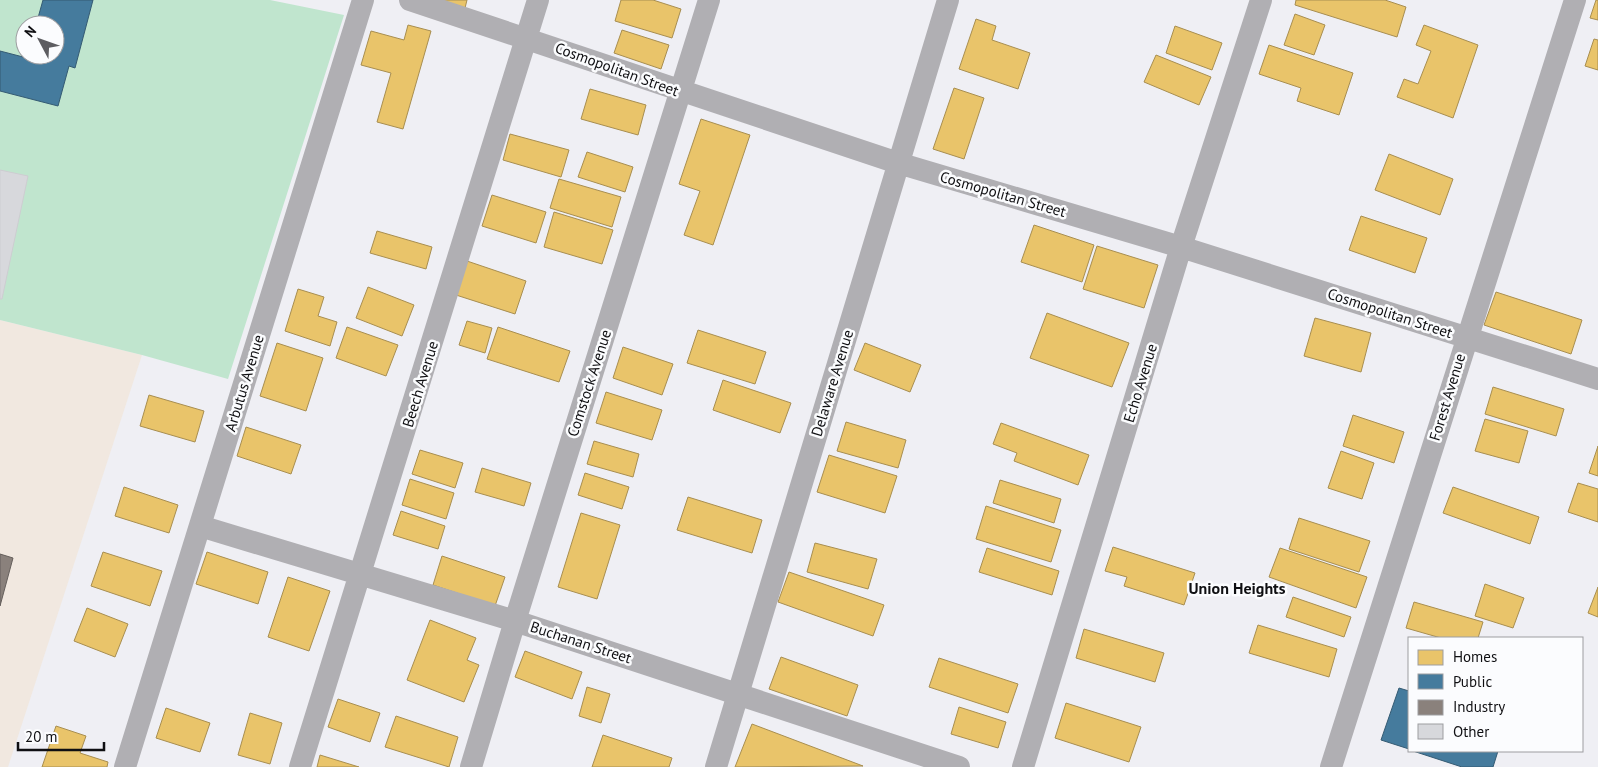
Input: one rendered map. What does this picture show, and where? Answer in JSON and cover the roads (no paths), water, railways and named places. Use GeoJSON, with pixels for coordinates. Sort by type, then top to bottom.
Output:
{"type":"FeatureCollection","features":[{"type":"Feature","properties":{"kind":"street","name":"Arbutus Avenue"},"geometry":{"type":"LineString","coordinates":[[125,767],[363,0]]}},
{"type":"Feature","properties":{"kind":"street","name":"Cosmopolitan Street"},"geometry":{"type":"LineString","coordinates":[[410,0],[898,163],[1181,247],[1598,379]]}},
{"type":"Feature","properties":{"kind":"street","name":"Beech Avenue"},"geometry":{"type":"LineString","coordinates":[[300,767],[538,0]]}},
{"type":"Feature","properties":{"kind":"street","name":"Comstock Avenue"},"geometry":{"type":"LineString","coordinates":[[471,767],[514,621],[709,0]]}},
{"type":"Feature","properties":{"kind":"street","name":"Delaware Avenue"},"geometry":{"type":"LineString","coordinates":[[716,767],[948,0]]}},
{"type":"Feature","properties":{"kind":"street","name":"Echo Avenue"},"geometry":{"type":"LineString","coordinates":[[1023,767],[1181,247],[1261,0]]}},
{"type":"Feature","properties":{"kind":"street","name":"Forest Avenue"},"geometry":{"type":"LineString","coordinates":[[1332,767],[1466,337],[1575,0]]}},
{"type":"Feature","properties":{"kind":"street","name":"Buchanan Street"},"geometry":{"type":"LineString","coordinates":[[200,526],[514,621],[959,767]]}},
{"type":"Feature","properties":{"kind":"district","name":"Union Heights"},"geometry":{"type":"Point","coordinates":[1237,588]}}]}
